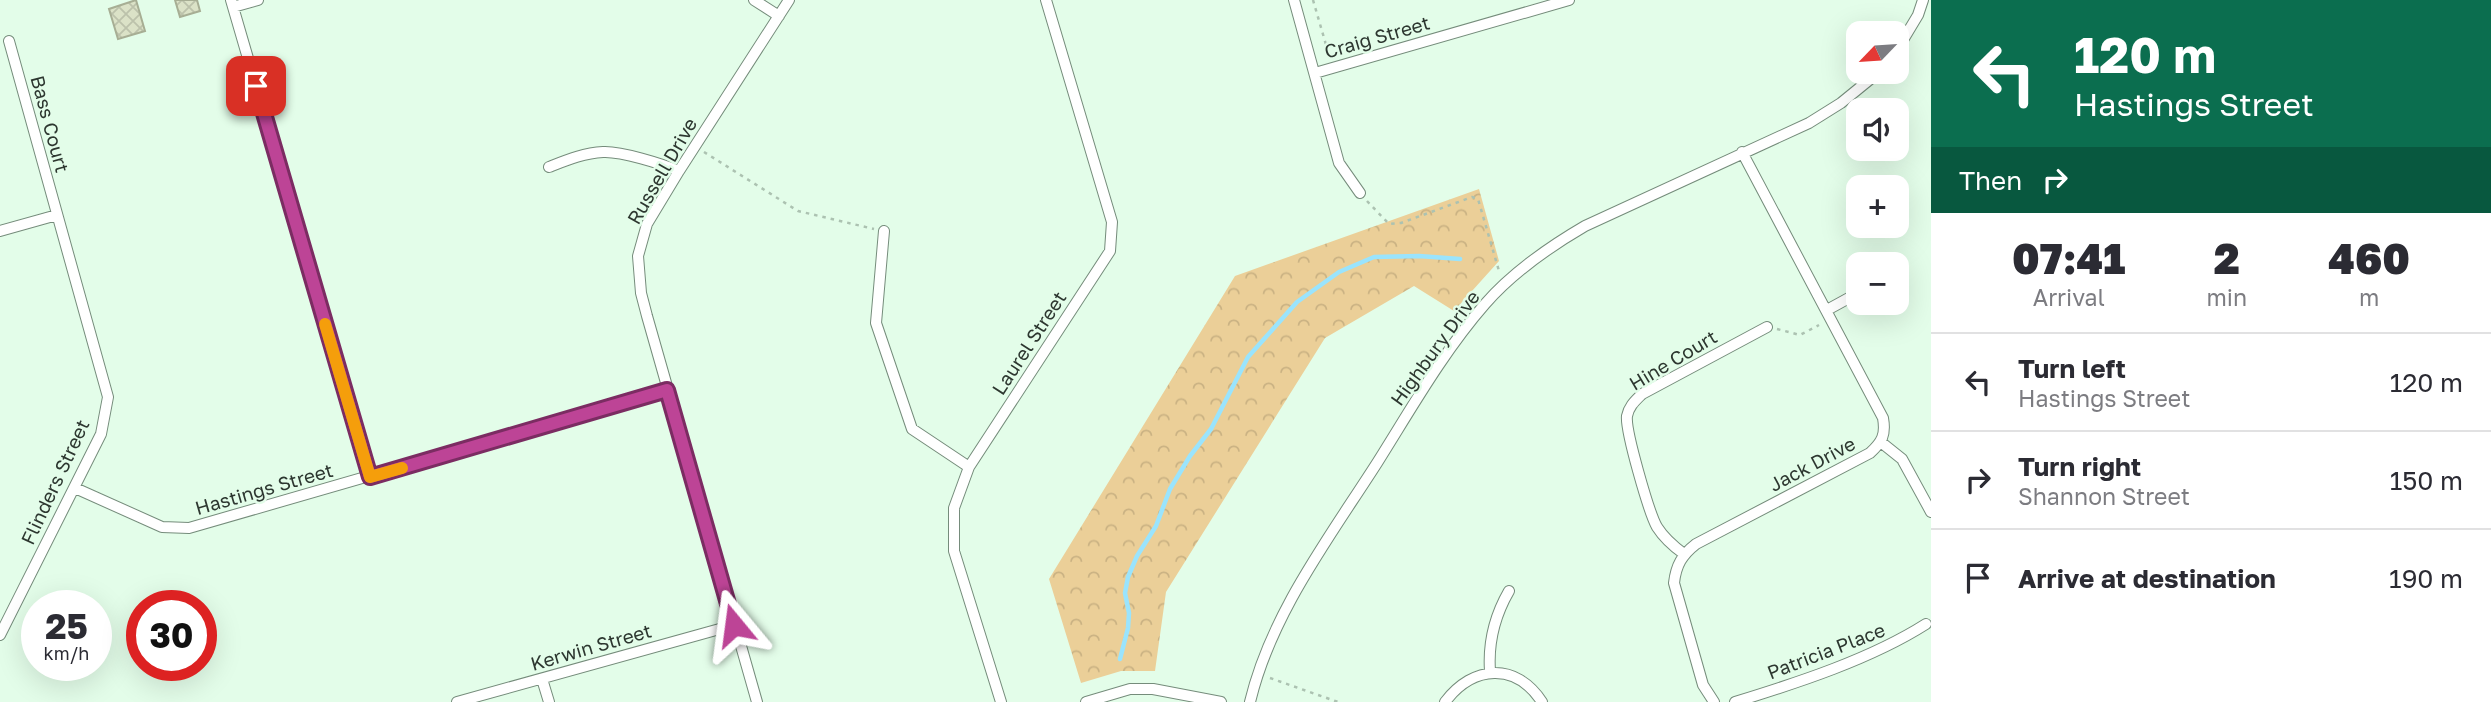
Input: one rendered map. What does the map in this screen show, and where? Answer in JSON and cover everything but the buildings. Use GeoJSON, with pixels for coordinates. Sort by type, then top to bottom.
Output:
{"type":"FeatureCollection","features":[{"type":"Feature","properties":{"kind":"street"},"geometry":{"type":"LineString","coordinates":[[258,0],[232,4],[370,477]]}},
{"type":"Feature","properties":{"kind":"street"},"geometry":{"type":"LineString","coordinates":[[754,0],[779,16]]}},
{"type":"Feature","properties":{"kind":"street","name":"Russell Drive"},"geometry":{"type":"LineString","coordinates":[[757,702],[641,293],[638,256],[647,224],[789,0]]}},
{"type":"Feature","properties":{"kind":"street","name":"Laurel Street"},"geometry":{"type":"LineString","coordinates":[[1001,702],[954,551],[954,508],[969,467],[1110,251],[1112,222],[1046,0]]}},
{"type":"Feature","properties":{"kind":"street"},"geometry":{"type":"LineString","coordinates":[[1294,0],[1339,163],[1360,194]]}},
{"type":"Feature","properties":{"kind":"street","name":"Craig Street"},"geometry":{"type":"LineString","coordinates":[[1315,73],[1549,3],[1569,0]]}},
{"type":"Feature","properties":{"kind":"street"},"geometry":{"type":"LineString","coordinates":[[1909,30],[1923,0]]}},
{"type":"Feature","properties":{"kind":"street","name":"Bass Court"},"geometry":{"type":"LineString","coordinates":[[9,41],[57,215]]}},
{"type":"Feature","properties":{"kind":"street","name":"Highbury Drive"},"geometry":{"type":"LineString","coordinates":[[1250,702],[1257,673],[1272,637],[1314,561],[1439,365],[1486,303],[1530,262],[1574,232],[1809,122],[1841,103],[1864,84]]}},
{"type":"Feature","properties":{"kind":"street"},"geometry":{"type":"LineString","coordinates":[[550,167],[570,159],[605,152],[665,165],[679,171]]}},
{"type":"Feature","properties":{"kind":"street","name":"Jack Drive"},"geometry":{"type":"LineString","coordinates":[[1684,554],[1696,544],[1870,453],[1882,443],[1885,429],[1883,418],[1742,152]]}},
{"type":"Feature","properties":{"kind":"street"},"geometry":{"type":"LineString","coordinates":[[0,231],[57,215]]}},
{"type":"Feature","properties":{"kind":"street","name":"Flinders Street"},"geometry":{"type":"LineString","coordinates":[[0,635],[101,435],[108,397],[57,215]]}},
{"type":"Feature","properties":{"kind":"street"},"geometry":{"type":"LineString","coordinates":[[884,231],[876,323],[912,429],[969,467]]}},
{"type":"Feature","properties":{"kind":"street"},"geometry":{"type":"LineString","coordinates":[[1829,314],[1846,302]]}},
{"type":"Feature","properties":{"kind":"street","name":"Hine Court"},"geometry":{"type":"LineString","coordinates":[[1684,554],[1669,543],[1656,525],[1626,420],[1630,406],[1642,394],[1767,327]]}},
{"type":"Feature","properties":{"kind":"street","name":"Hastings Street"},"geometry":{"type":"LineString","coordinates":[[75,488],[162,527],[189,528],[667,390]]}},
{"type":"Feature","properties":{"kind":"street"},"geometry":{"type":"LineString","coordinates":[[1882,443],[1902,460],[1931,512]]}},
{"type":"Feature","properties":{"kind":"street"},"geometry":{"type":"LineString","coordinates":[[1684,554],[1676,569],[1674,583],[1703,685],[1714,702]]}},
{"type":"Feature","properties":{"kind":"street"},"geometry":{"type":"LineString","coordinates":[[1490,671],[1488,650],[1498,611],[1510,592]]}},
{"type":"Feature","properties":{"kind":"street","name":"Patricia Place"},"geometry":{"type":"LineString","coordinates":[[1735,702],[1784,687],[1900,640],[1926,624]]}},
{"type":"Feature","properties":{"kind":"street","name":"Kerwin Street"},"geometry":{"type":"LineString","coordinates":[[457,702],[734,625]]}},
{"type":"Feature","properties":{"kind":"street"},"geometry":{"type":"LineString","coordinates":[[1445,702],[1463,683],[1490,671],[1507,674],[1532,686],[1542,702]]}},
{"type":"Feature","properties":{"kind":"street"},"geometry":{"type":"LineString","coordinates":[[542,679],[549,702]]}},
{"type":"Feature","properties":{"kind":"street"},"geometry":{"type":"LineString","coordinates":[[1086,702],[1130,689],[1153,689],[1221,702]]}},
{"type":"Feature","properties":{"kind":"path"},"geometry":{"type":"LineString","coordinates":[[1312,0],[1329,55]]}},
{"type":"Feature","properties":{"kind":"path"},"geometry":{"type":"LineString","coordinates":[[695,147],[798,211],[884,231]]}},
{"type":"Feature","properties":{"kind":"path"},"geometry":{"type":"LineString","coordinates":[[1360,194],[1389,224],[1401,223],[1472,197],[1478,199],[1499,271],[1504,267],[1507,270]]}},
{"type":"Feature","properties":{"kind":"path"},"geometry":{"type":"LineString","coordinates":[[1767,327],[1800,335],[1829,314]]}},
{"type":"Feature","properties":{"kind":"path"},"geometry":{"type":"LineString","coordinates":[[1257,673],[1338,702]]}},
{"type":"Feature","properties":{"kind":"green space"},"geometry":{"type":"Polygon","coordinates":[[[1479,189],[1499,261],[1454,311],[1414,286],[1325,338],[1166,592],[1155,671],[1121,671],[1081,683],[1049,579],[1235,276],[1479,189]]]}},
{"type":"Feature","properties":{"kind":"waterway"},"geometry":{"type":"LineString","coordinates":[[1120,659],[1128,628],[1129,613],[1125,593],[1128,577],[1137,556],[1156,526],[1170,489],[1190,456],[1211,429],[1248,357],[1297,302],[1339,272],[1374,257],[1460,259]]}},
{"type":"Feature","properties":{"kind":"slow traffic"},"geometry":{"type":"LineString","coordinates":[[325,324],[370,477],[402,468]]}},
{"type":"Feature","properties":{"kind":"route"},"geometry":{"type":"LineString","coordinates":[[256,86],[370,477],[667,390],[734,625]]}}]}
